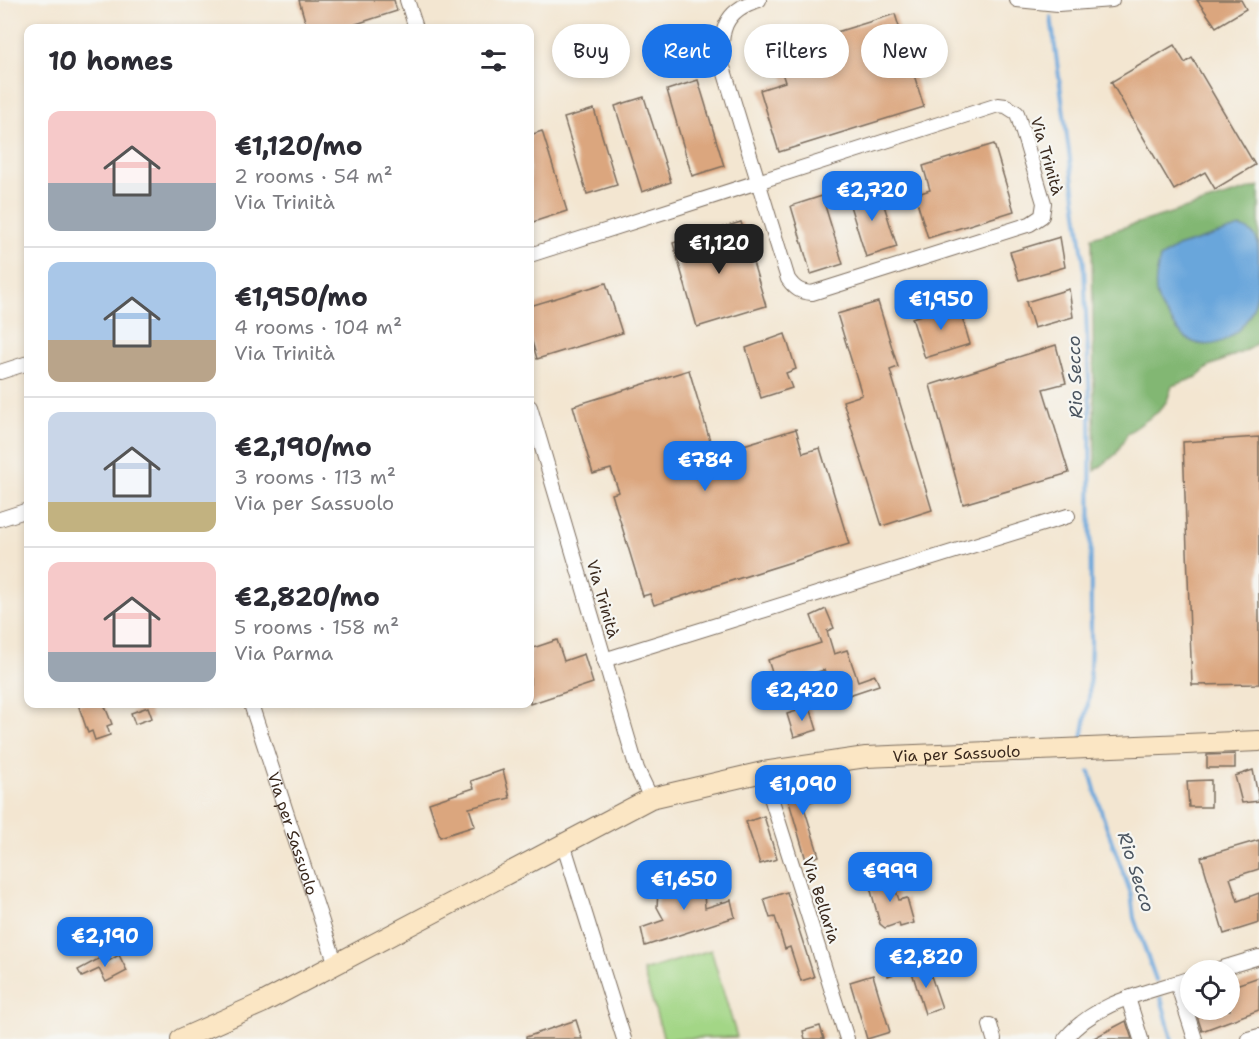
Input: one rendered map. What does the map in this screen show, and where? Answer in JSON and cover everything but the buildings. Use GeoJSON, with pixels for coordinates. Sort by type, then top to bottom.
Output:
{"type":"FeatureCollection","features":[{"type":"Feature","properties":{"kind":"main road","name":"Via per Sassuolo"},"geometry":{"type":"LineString","coordinates":[[181,1039],[207,1034],[651,798],[763,772],[866,757],[1259,741]]}},
{"type":"Feature","properties":{"kind":"street"},"geometry":{"type":"LineString","coordinates":[[407,0],[415,24]]}},
{"type":"Feature","properties":{"kind":"street","name":"Via Trinità"},"geometry":{"type":"LineString","coordinates":[[534,254],[759,183],[990,107],[1006,106],[1017,113],[1045,209],[1042,216],[1029,224],[812,293],[801,292],[788,279],[759,183],[723,67],[721,40],[724,27],[737,9],[759,0]]}},
{"type":"Feature","properties":{"kind":"street"},"geometry":{"type":"LineString","coordinates":[[1017,0],[1068,4],[1112,0]]}},
{"type":"Feature","properties":{"kind":"street"},"geometry":{"type":"LineString","coordinates":[[0,372],[24,364]]}},
{"type":"Feature","properties":{"kind":"street","name":"Via Trinità"},"geometry":{"type":"LineString","coordinates":[[534,421],[637,769],[651,798]]}},
{"type":"Feature","properties":{"kind":"street"},"geometry":{"type":"LineString","coordinates":[[0,519],[24,511]]}},
{"type":"Feature","properties":{"kind":"street"},"geometry":{"type":"LineString","coordinates":[[604,660],[1068,516]]}},
{"type":"Feature","properties":{"kind":"street","name":"Via per Sassuolo"},"geometry":{"type":"LineString","coordinates":[[252,708],[336,965]]}},
{"type":"Feature","properties":{"kind":"street","name":"Via Bellaria"},"geometry":{"type":"LineString","coordinates":[[763,772],[847,1039]]}},
{"type":"Feature","properties":{"kind":"street"},"geometry":{"type":"LineString","coordinates":[[563,843],[624,1039]]}},
{"type":"Feature","properties":{"kind":"street"},"geometry":{"type":"LineString","coordinates":[[1240,963],[1259,957]]}},
{"type":"Feature","properties":{"kind":"street"},"geometry":{"type":"LineString","coordinates":[[1065,1039],[1085,1020],[1111,1003],[1180,982]]}},
{"type":"Feature","properties":{"kind":"street"},"geometry":{"type":"LineString","coordinates":[[1177,983],[1195,1039]]}},
{"type":"Feature","properties":{"kind":"street"},"geometry":{"type":"LineString","coordinates":[[1128,998],[1141,1039]]}},
{"type":"Feature","properties":{"kind":"street"},"geometry":{"type":"LineString","coordinates":[[990,1025],[994,1039]]}},
{"type":"Feature","properties":{"kind":"street"},"geometry":{"type":"LineString","coordinates":[[1248,1039],[1259,1036]]}},
{"type":"Feature","properties":{"kind":"green space"},"geometry":{"type":"Polygon","coordinates":[[[1259,186],[1259,341],[1249,349],[1210,366],[1197,377],[1172,386],[1167,401],[1158,412],[1128,433],[1116,454],[1095,471],[1092,237],[1259,186]]]}},
{"type":"Feature","properties":{"kind":"green space"},"geometry":{"type":"Polygon","coordinates":[[[711,950],[737,1037],[664,1039],[643,971],[711,950]]]}},
{"type":"Feature","properties":{"kind":"water"},"geometry":{"type":"Polygon","coordinates":[[[1240,227],[1251,232],[1258,244],[1259,278],[1255,303],[1249,317],[1230,337],[1218,343],[1206,345],[1194,342],[1182,335],[1158,301],[1156,282],[1160,258],[1177,247],[1240,227]]]}},
{"type":"Feature","properties":{"kind":"waterway","name":"Rio Secco"},"geometry":{"type":"LineString","coordinates":[[1051,17],[1084,265],[1090,408],[1091,641],[1089,697],[1082,739]]}},
{"type":"Feature","properties":{"kind":"waterway","name":"Rio Secco"},"geometry":{"type":"LineString","coordinates":[[1090,772],[1102,814],[1131,894],[1134,918],[1156,980]]}},
{"type":"Feature","properties":{"kind":"waterway","name":"Rio Secco"},"geometry":{"type":"LineString","coordinates":[[1161,998],[1172,1039]]}}]}
